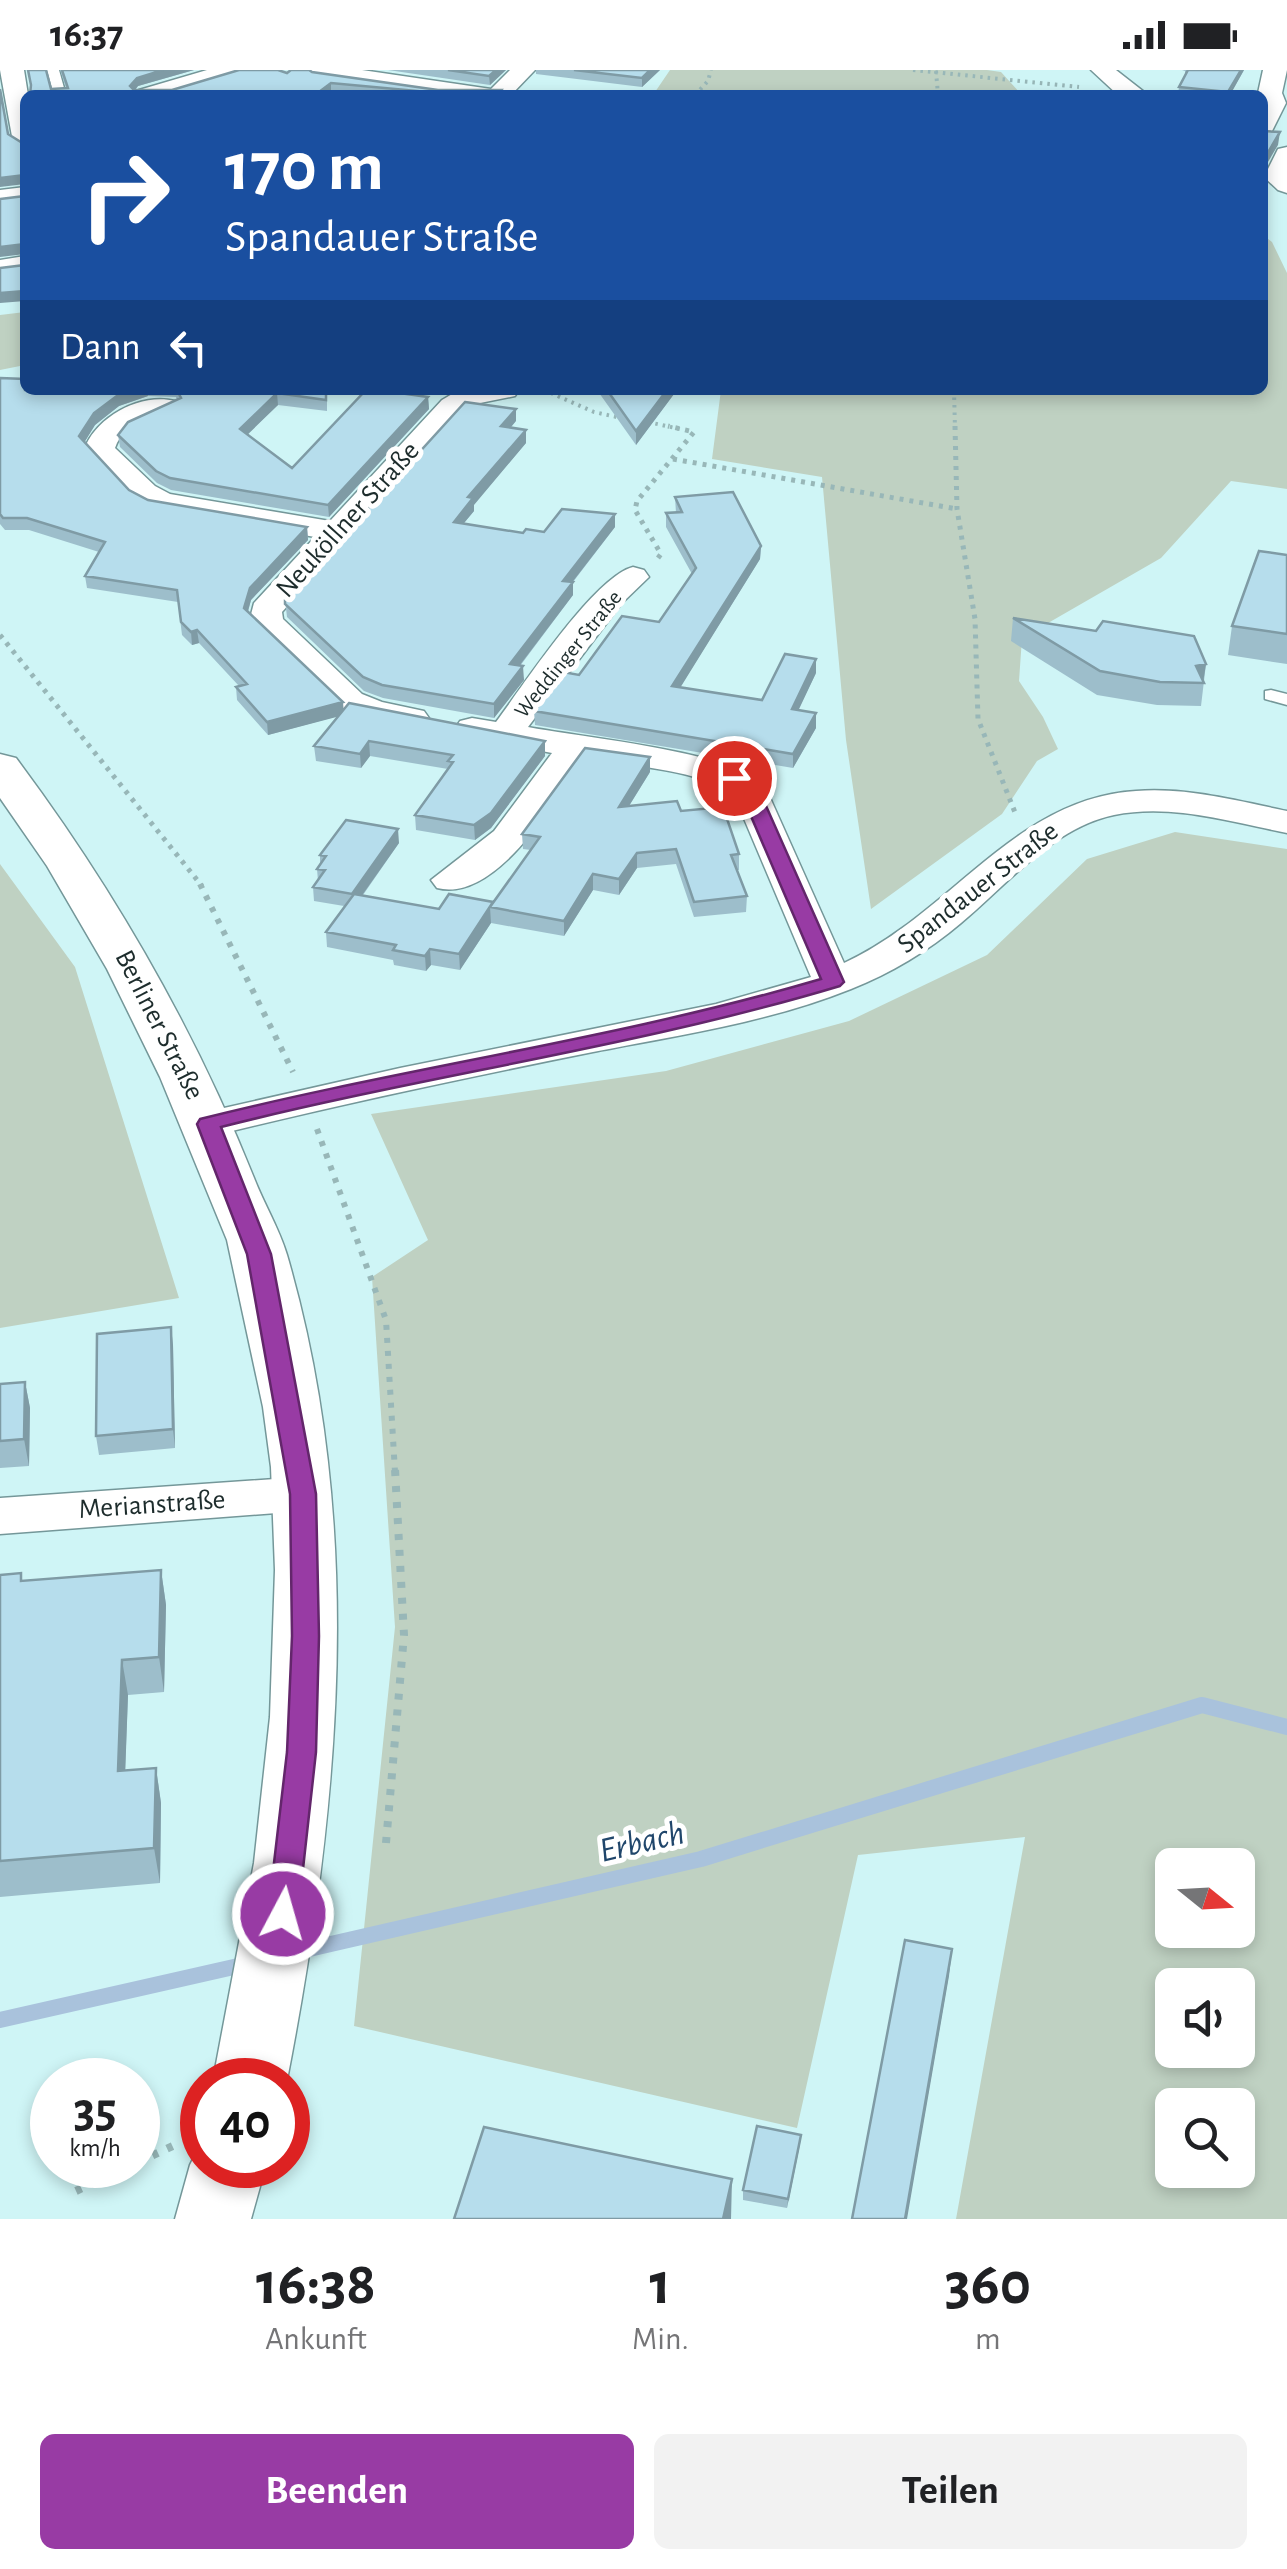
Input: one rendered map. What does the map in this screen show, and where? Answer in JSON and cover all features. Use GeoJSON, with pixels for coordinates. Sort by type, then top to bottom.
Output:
{"type":"FeatureCollection","features":[{"type":"Feature","properties":{"kind":"street"},"geometry":{"type":"LineString","coordinates":[[12,70],[14,110]]}},
{"type":"Feature","properties":{"kind":"street"},"geometry":{"type":"LineString","coordinates":[[165,90],[232,70]]}},
{"type":"Feature","properties":{"kind":"street"},"geometry":{"type":"LineString","coordinates":[[313,70],[444,90]]}},
{"type":"Feature","properties":{"kind":"street"},"geometry":{"type":"LineString","coordinates":[[503,90],[523,70]]}},
{"type":"Feature","properties":{"kind":"street"},"geometry":{"type":"LineString","coordinates":[[1268,118],[1274,103],[1270,92],[1275,70]]}},
{"type":"Feature","properties":{"kind":"street"},"geometry":{"type":"LineString","coordinates":[[1287,154],[1277,177],[1287,185]]}},
{"type":"Feature","properties":{"kind":"street","name":"Neuköllner Straße"},"geometry":{"type":"LineString","coordinates":[[477,395],[452,406],[266,610],[266,622],[350,702],[373,711],[703,769],[734,778],[750,790],[833,982]]}},
{"type":"Feature","properties":{"kind":"street"},"geometry":{"type":"LineString","coordinates":[[165,407],[112,425],[102,436],[100,450],[144,494],[189,508],[335,532]]}},
{"type":"Feature","properties":{"kind":"street","name":"Weddinger Straße"},"geometry":{"type":"LineString","coordinates":[[505,734],[609,597],[633,577]]}},
{"type":"Feature","properties":{"kind":"street"},"geometry":{"type":"LineString","coordinates":[[450,880],[483,864],[504,846],[574,746]]}},
{"type":"Feature","properties":{"kind":"street","name":"Berliner Straße"},"geometry":{"type":"LineString","coordinates":[[0,767],[107,922],[164,1029],[208,1124],[259,1254],[303,1494],[306,1636],[302,1752],[283,1914],[255,2058]]}},
{"type":"Feature","properties":{"kind":"street","name":"Spandauer Straße"},"geometry":{"type":"LineString","coordinates":[[208,1124],[306,1099],[726,1014],[833,982],[884,960],[929,930],[1027,844],[1048,828],[1080,814],[1116,804],[1217,809],[1287,822]]}},
{"type":"Feature","properties":{"kind":"street","name":"Merianstraße"},"geometry":{"type":"LineString","coordinates":[[0,1516],[303,1494]]}},
{"type":"Feature","properties":{"kind":"street"},"geometry":{"type":"LineString","coordinates":[[210,2188],[213,2219]]}},
{"type":"Feature","properties":{"kind":"path"},"geometry":{"type":"LineString","coordinates":[[913,70],[1074,86],[1120,84]]}},
{"type":"Feature","properties":{"kind":"path"},"geometry":{"type":"LineString","coordinates":[[555,395],[594,412],[629,420]]}},
{"type":"Feature","properties":{"kind":"path"},"geometry":{"type":"LineString","coordinates":[[954,395],[957,509],[975,619],[978,718],[1027,844]]}},
{"type":"Feature","properties":{"kind":"path"},"geometry":{"type":"LineString","coordinates":[[633,577],[661,554],[635,510],[637,501],[694,432],[648,422]]}},
{"type":"Feature","properties":{"kind":"path"},"geometry":{"type":"LineString","coordinates":[[672,459],[957,509]]}},
{"type":"Feature","properties":{"kind":"path"},"geometry":{"type":"LineString","coordinates":[[76,2190],[81,2188]]}},
{"type":"Feature","properties":{"kind":"green space"},"geometry":{"type":"Polygon","coordinates":[[[670,70],[987,70],[1001,72],[1017,90],[656,90],[670,70]]]}},
{"type":"Feature","properties":{"kind":"green space"},"geometry":{"type":"Polygon","coordinates":[[[1268,239],[1287,273],[1287,489],[1231,481],[1161,558],[1022,638],[1019,681],[1058,749],[1037,761],[1002,814],[871,909],[846,740],[822,477],[712,459],[720,395],[1268,395],[1268,239]]]}},
{"type":"Feature","properties":{"kind":"green space"},"geometry":{"type":"Polygon","coordinates":[[[20,313],[20,366],[0,370],[0,315],[20,313]]]}},
{"type":"Feature","properties":{"kind":"green space"},"geometry":{"type":"Polygon","coordinates":[[[1175,832],[1287,849],[1287,2219],[956,2219],[1025,1837],[858,1855],[797,2128],[354,2026],[395,1627],[372,1277],[428,1240],[371,1114],[666,1071],[849,1021],[987,955],[1087,859],[1175,832]]]}},
{"type":"Feature","properties":{"kind":"green space"},"geometry":{"type":"Polygon","coordinates":[[[0,864],[75,967],[179,1298],[0,1328],[0,864]]]}},
{"type":"Feature","properties":{"kind":"building"},"geometry":{"type":"Polygon","coordinates":[[[28,70],[46,70],[51,89],[68,88],[62,70],[163,70],[137,78],[130,86],[134,90],[30,90],[28,70]]]}},
{"type":"Feature","properties":{"kind":"building"},"geometry":{"type":"Polygon","coordinates":[[[239,70],[309,70],[438,90],[331,83],[322,90],[172,90],[239,70]]]}},
{"type":"Feature","properties":{"kind":"building"},"geometry":{"type":"Polygon","coordinates":[[[448,70],[496,70],[489,76],[448,70]]]}},
{"type":"Feature","properties":{"kind":"building"},"geometry":{"type":"Polygon","coordinates":[[[574,70],[650,70],[642,78],[574,70]]]}},
{"type":"Feature","properties":{"kind":"building"},"geometry":{"type":"Polygon","coordinates":[[[1188,70],[1241,70],[1229,90],[1179,87],[1188,70]]]}},
{"type":"Feature","properties":{"kind":"building"},"geometry":{"type":"Polygon","coordinates":[[[0,89],[8,134],[20,142],[20,176],[0,178],[0,89]]]}},
{"type":"Feature","properties":{"kind":"building"},"geometry":{"type":"Polygon","coordinates":[[[1268,131],[1280,132],[1268,152],[1268,131]]]}},
{"type":"Feature","properties":{"kind":"building"},"geometry":{"type":"Polygon","coordinates":[[[20,197],[20,245],[0,247],[0,199],[20,197]]]}},
{"type":"Feature","properties":{"kind":"building"},"geometry":{"type":"Polygon","coordinates":[[[20,266],[20,291],[0,293],[0,268],[20,266]]]}},
{"type":"Feature","properties":{"kind":"building"},"geometry":{"type":"Polygon","coordinates":[[[0,378],[20,379],[20,395],[118,395],[94,413],[79,436],[129,490],[148,500],[307,527],[250,588],[244,608],[343,702],[267,722],[236,687],[247,684],[197,630],[191,632],[181,622],[177,590],[85,576],[105,542],[27,518],[3,518],[0,378]]]}},
{"type":"Feature","properties":{"kind":"building"},"geometry":{"type":"Polygon","coordinates":[[[180,395],[275,395],[240,429],[292,468],[361,395],[428,397],[328,505],[170,478],[156,471],[118,435],[128,422],[181,398],[180,395]]]}},
{"type":"Feature","properties":{"kind":"building"},"geometry":{"type":"Polygon","coordinates":[[[291,395],[326,395],[326,400],[291,395]]]}},
{"type":"Feature","properties":{"kind":"building"},"geometry":{"type":"Polygon","coordinates":[[[611,395],[663,395],[636,431],[611,395]]]}},
{"type":"Feature","properties":{"kind":"building"},"geometry":{"type":"Polygon","coordinates":[[[465,402],[516,409],[501,426],[526,430],[468,497],[473,498],[454,522],[523,533],[526,529],[544,532],[562,509],[615,514],[563,581],[573,582],[510,664],[523,666],[494,704],[382,685],[363,677],[285,604],[465,402]]]}},
{"type":"Feature","properties":{"kind":"building"},"geometry":{"type":"Polygon","coordinates":[[[733,492],[761,546],[672,686],[762,700],[785,654],[816,659],[792,709],[816,713],[793,754],[534,711],[563,672],[579,675],[622,616],[659,622],[696,568],[666,513],[682,512],[675,497],[733,492]]]}},
{"type":"Feature","properties":{"kind":"building"},"geometry":{"type":"Polygon","coordinates":[[[1259,551],[1287,555],[1287,634],[1232,626],[1259,551]]]}},
{"type":"Feature","properties":{"kind":"building"},"geometry":{"type":"Polygon","coordinates":[[[1013,618],[1096,631],[1103,621],[1194,636],[1206,664],[1196,666],[1204,683],[1160,682],[1100,671],[1013,618]]]}},
{"type":"Feature","properties":{"kind":"building"},"geometry":{"type":"Polygon","coordinates":[[[349,703],[545,741],[491,813],[474,825],[415,815],[453,762],[448,761],[453,755],[369,741],[360,754],[314,746],[349,703]]]}},
{"type":"Feature","properties":{"kind":"building"},"geometry":{"type":"Polygon","coordinates":[[[585,748],[650,757],[619,807],[677,801],[681,811],[723,807],[739,854],[731,855],[747,896],[694,902],[676,849],[637,853],[619,879],[593,874],[564,921],[490,907],[540,837],[522,834],[585,748]]]}},
{"type":"Feature","properties":{"kind":"building"},"geometry":{"type":"Polygon","coordinates":[[[346,820],[398,829],[352,894],[313,887],[325,870],[317,869],[326,856],[320,855],[346,820]]]}},
{"type":"Feature","properties":{"kind":"building"},"geometry":{"type":"Polygon","coordinates":[[[354,894],[439,909],[449,894],[493,902],[459,954],[430,949],[425,956],[393,950],[396,945],[326,932],[354,894]]]}},
{"type":"Feature","properties":{"kind":"building"},"geometry":{"type":"Polygon","coordinates":[[[171,1327],[173,1429],[96,1436],[97,1334],[171,1327]]]}},
{"type":"Feature","properties":{"kind":"building"},"geometry":{"type":"Polygon","coordinates":[[[25,1382],[24,1439],[0,1441],[0,1384],[25,1382]]]}},
{"type":"Feature","properties":{"kind":"building"},"geometry":{"type":"Polygon","coordinates":[[[161,1570],[159,1657],[122,1660],[118,1771],[156,1768],[154,1848],[0,1861],[0,1575],[21,1573],[21,1581],[161,1570]]]}},
{"type":"Feature","properties":{"kind":"building"},"geometry":{"type":"Polygon","coordinates":[[[905,1940],[952,1949],[905,2219],[852,2219],[905,1940]]]}},
{"type":"Feature","properties":{"kind":"building"},"geometry":{"type":"Polygon","coordinates":[[[757,2126],[801,2135],[788,2199],[743,2190],[757,2126]]]}},
{"type":"Feature","properties":{"kind":"building"},"geometry":{"type":"Polygon","coordinates":[[[484,2127],[732,2179],[723,2219],[454,2219],[484,2127]]]}},
{"type":"Feature","properties":{"kind":"waterway","name":"Erbach"},"geometry":{"type":"LineString","coordinates":[[296,1952],[701,1859],[1202,1705],[1287,1727]]}},
{"type":"Feature","properties":{"kind":"waterway","name":"Erbach"},"geometry":{"type":"LineString","coordinates":[[0,2020],[247,1964]]}},
{"type":"Feature","properties":{"kind":"route"},"geometry":{"type":"LineString","coordinates":[[283,1914],[302,1752],[306,1636],[303,1494],[259,1254],[208,1124],[306,1099],[726,1014],[833,982],[750,790],[734,778]]}}]}
